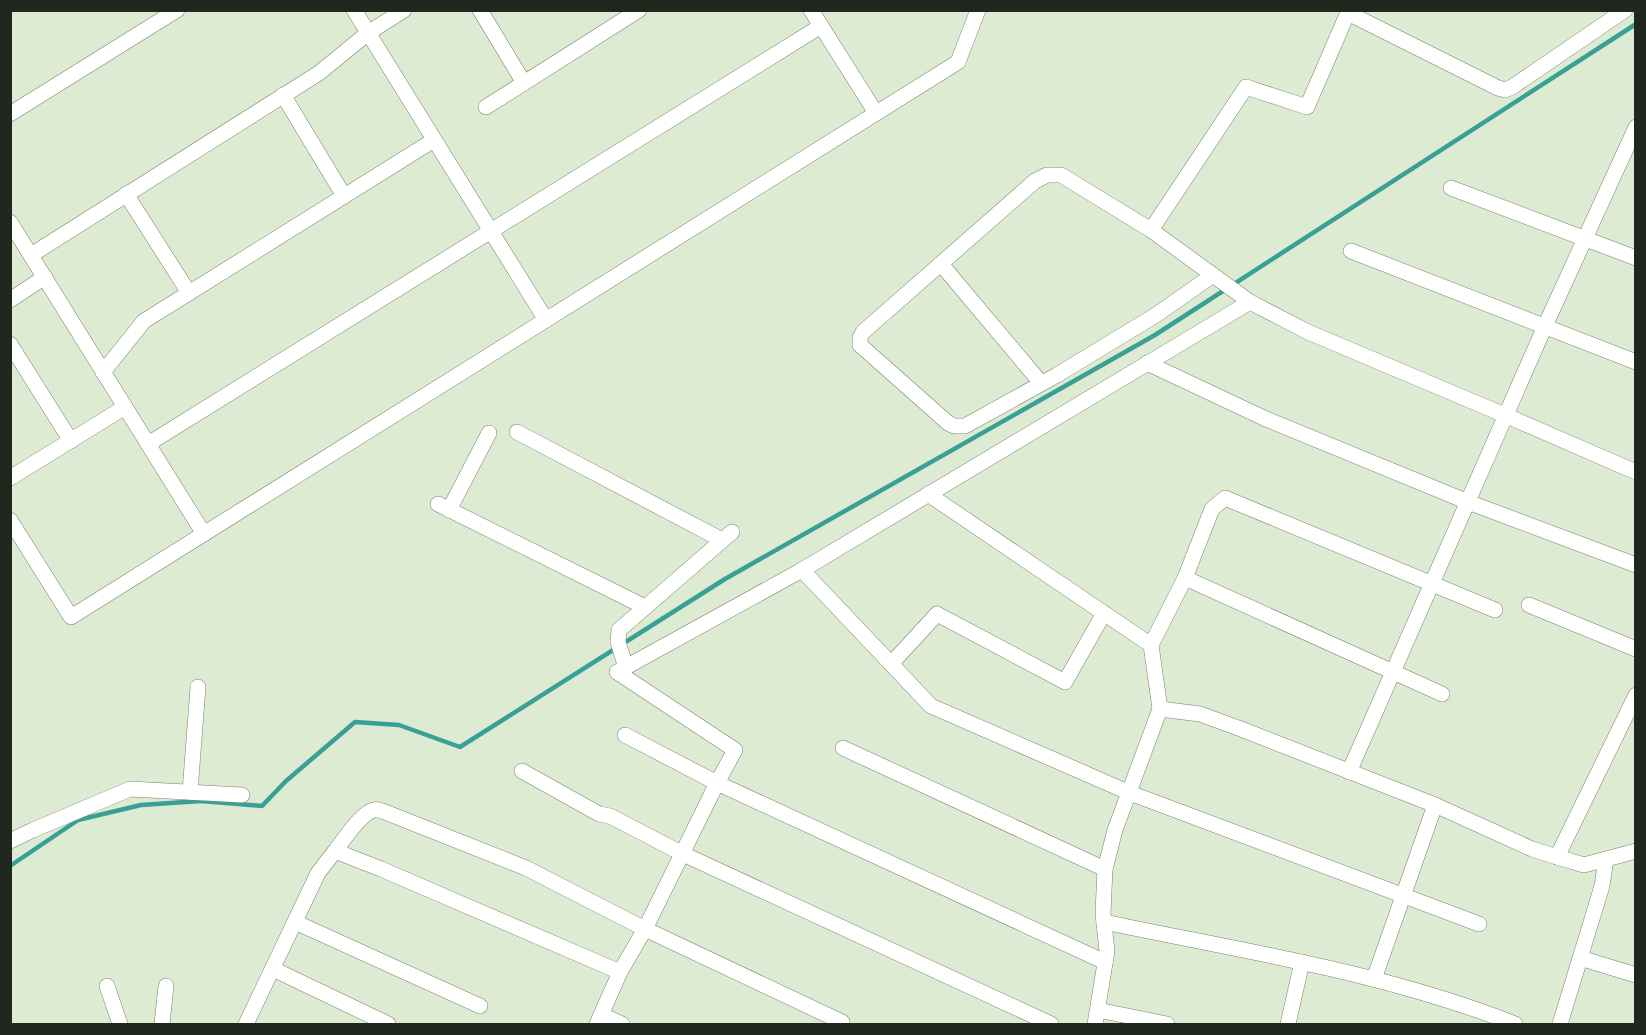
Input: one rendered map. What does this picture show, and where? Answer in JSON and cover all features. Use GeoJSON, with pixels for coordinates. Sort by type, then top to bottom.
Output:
{"type":"FeatureCollection","features":[{"type":"Feature","properties":{"kind":"street"},"geometry":{"type":"LineString","coordinates":[[10,114],[177,10]]}},
{"type":"Feature","properties":{"kind":"street"},"geometry":{"type":"LineString","coordinates":[[354,10],[546,320]]}},
{"type":"Feature","properties":{"kind":"street"},"geometry":{"type":"LineString","coordinates":[[31,255],[319,72],[368,33],[404,10]]}},
{"type":"Feature","properties":{"kind":"street"},"geometry":{"type":"LineString","coordinates":[[480,10],[524,83]]}},
{"type":"Feature","properties":{"kind":"street"},"geometry":{"type":"LineString","coordinates":[[486,107],[639,10]]}},
{"type":"Feature","properties":{"kind":"street"},"geometry":{"type":"LineString","coordinates":[[811,10],[876,113]]}},
{"type":"Feature","properties":{"kind":"street"},"geometry":{"type":"LineString","coordinates":[[10,520],[71,617],[958,62],[978,10]]}},
{"type":"Feature","properties":{"kind":"street"},"geometry":{"type":"LineString","coordinates":[[1151,230],[1246,87],[1307,107],[1348,12],[1505,90],[1625,10]]}},
{"type":"Feature","properties":{"kind":"street"},"geometry":{"type":"LineString","coordinates":[[148,444],[821,26]]}},
{"type":"Feature","properties":{"kind":"street"},"geometry":{"type":"LineString","coordinates":[[283,95],[344,196]]}},
{"type":"Feature","properties":{"kind":"street"},"geometry":{"type":"LineString","coordinates":[[1349,772],[1545,326],[1585,239],[1630,154],[1635,127]]}},
{"type":"Feature","properties":{"kind":"street"},"geometry":{"type":"LineString","coordinates":[[103,372],[144,321],[434,140]]}},
{"type":"Feature","properties":{"kind":"street"},"geometry":{"type":"LineString","coordinates":[[1217,278],[965,426],[954,426],[948,423],[860,345],[863,332],[1035,182],[1047,175],[1061,175],[1151,230],[1244,297],[1308,332],[1635,472]]}},
{"type":"Feature","properties":{"kind":"street"},"geometry":{"type":"LineString","coordinates":[[1451,188],[1635,258]]}},
{"type":"Feature","properties":{"kind":"street"},"geometry":{"type":"LineString","coordinates":[[126,194],[189,293]]}},
{"type":"Feature","properties":{"kind":"street"},"geometry":{"type":"LineString","coordinates":[[10,222],[204,534]]}},
{"type":"Feature","properties":{"kind":"street"},"geometry":{"type":"LineString","coordinates":[[1351,251],[1635,362]]}},
{"type":"Feature","properties":{"kind":"street"},"geometry":{"type":"LineString","coordinates":[[941,264],[1041,383]]}},
{"type":"Feature","properties":{"kind":"street"},"geometry":{"type":"LineString","coordinates":[[10,300],[45,277]]}},
{"type":"Feature","properties":{"kind":"street"},"geometry":{"type":"LineString","coordinates":[[622,1024],[599,1020],[620,972],[645,929],[735,750],[617,672],[802,570],[1147,363],[1244,297]]}},
{"type":"Feature","properties":{"kind":"street"},"geometry":{"type":"LineString","coordinates":[[10,344],[71,441]]}},
{"type":"Feature","properties":{"kind":"street"},"geometry":{"type":"LineString","coordinates":[[1147,363],[1266,420],[1468,502],[1635,565]]}},
{"type":"Feature","properties":{"kind":"street"},"geometry":{"type":"LineString","coordinates":[[10,478],[125,407]]}},
{"type":"Feature","properties":{"kind":"street"},"geometry":{"type":"LineString","coordinates":[[517,432],[727,536],[619,630],[618,642],[626,668]]}},
{"type":"Feature","properties":{"kind":"street"},"geometry":{"type":"LineString","coordinates":[[489,433],[443,507],[645,607]]}},
{"type":"Feature","properties":{"kind":"street"},"geometry":{"type":"LineString","coordinates":[[928,494],[1151,645]]}},
{"type":"Feature","properties":{"kind":"street"},"geometry":{"type":"LineString","coordinates":[[1167,1024],[1096,1017],[1107,951],[1103,913],[1105,869],[1115,830],[1160,710],[1151,645],[1185,578],[1212,509],[1225,498],[1495,610]]}},
{"type":"Feature","properties":{"kind":"street"},"geometry":{"type":"LineString","coordinates":[[802,570],[931,706],[1130,793],[1479,924]]}},
{"type":"Feature","properties":{"kind":"street"},"geometry":{"type":"LineString","coordinates":[[1185,578],[1442,694]]}},
{"type":"Feature","properties":{"kind":"street"},"geometry":{"type":"LineString","coordinates":[[1529,604],[1635,648]]}},
{"type":"Feature","properties":{"kind":"street"},"geometry":{"type":"LineString","coordinates":[[891,664],[937,614],[1065,682],[1104,613]]}},
{"type":"Feature","properties":{"kind":"street"},"geometry":{"type":"LineString","coordinates":[[190,792],[198,687]]}},
{"type":"Feature","properties":{"kind":"street"},"geometry":{"type":"LineString","coordinates":[[1557,857],[1635,695]]}},
{"type":"Feature","properties":{"kind":"street"},"geometry":{"type":"LineString","coordinates":[[1160,710],[1200,714],[1435,805],[1532,849],[1557,857],[1584,865],[1635,851]]}},
{"type":"Feature","properties":{"kind":"street"},"geometry":{"type":"LineString","coordinates":[[626,735],[717,783],[1105,962]]}},
{"type":"Feature","properties":{"kind":"street"},"geometry":{"type":"LineString","coordinates":[[843,748],[1105,869]]}},
{"type":"Feature","properties":{"kind":"street"},"geometry":{"type":"LineString","coordinates":[[522,771],[599,813],[610,816],[682,854],[1051,1024]]}},
{"type":"Feature","properties":{"kind":"street"},"geometry":{"type":"LineString","coordinates":[[10,842],[130,789],[242,795]]}},
{"type":"Feature","properties":{"kind":"street"},"geometry":{"type":"LineString","coordinates":[[1374,979],[1435,805]]}},
{"type":"Feature","properties":{"kind":"street"},"geometry":{"type":"LineString","coordinates":[[246,1024],[318,873],[361,819],[376,809],[526,868],[645,929],[842,1022],[841,1024]]}},
{"type":"Feature","properties":{"kind":"street"},"geometry":{"type":"LineString","coordinates":[[335,852],[381,869],[620,972]]}},
{"type":"Feature","properties":{"kind":"street"},"geometry":{"type":"LineString","coordinates":[[1560,1024],[1602,886],[1606,859]]}},
{"type":"Feature","properties":{"kind":"street"},"geometry":{"type":"LineString","coordinates":[[295,922],[480,1006]]}},
{"type":"Feature","properties":{"kind":"street"},"geometry":{"type":"LineString","coordinates":[[1104,922],[1374,979],[1473,1008],[1515,1024]]}},
{"type":"Feature","properties":{"kind":"street"},"geometry":{"type":"LineString","coordinates":[[1580,958],[1635,975]]}},
{"type":"Feature","properties":{"kind":"street"},"geometry":{"type":"LineString","coordinates":[[1288,1024],[1302,962]]}},
{"type":"Feature","properties":{"kind":"street"},"geometry":{"type":"LineString","coordinates":[[273,969],[388,1024]]}},
{"type":"Feature","properties":{"kind":"street"},"geometry":{"type":"LineString","coordinates":[[107,986],[120,1024]]}},
{"type":"Feature","properties":{"kind":"street"},"geometry":{"type":"LineString","coordinates":[[162,1024],[166,986]]}},
{"type":"Feature","properties":{"kind":"waterway"},"geometry":{"type":"LineString","coordinates":[[10,866],[78,820],[141,805],[201,801],[262,806],[286,781],[355,722],[399,725],[460,747],[725,579],[1155,335],[1636,24]]}}]}
